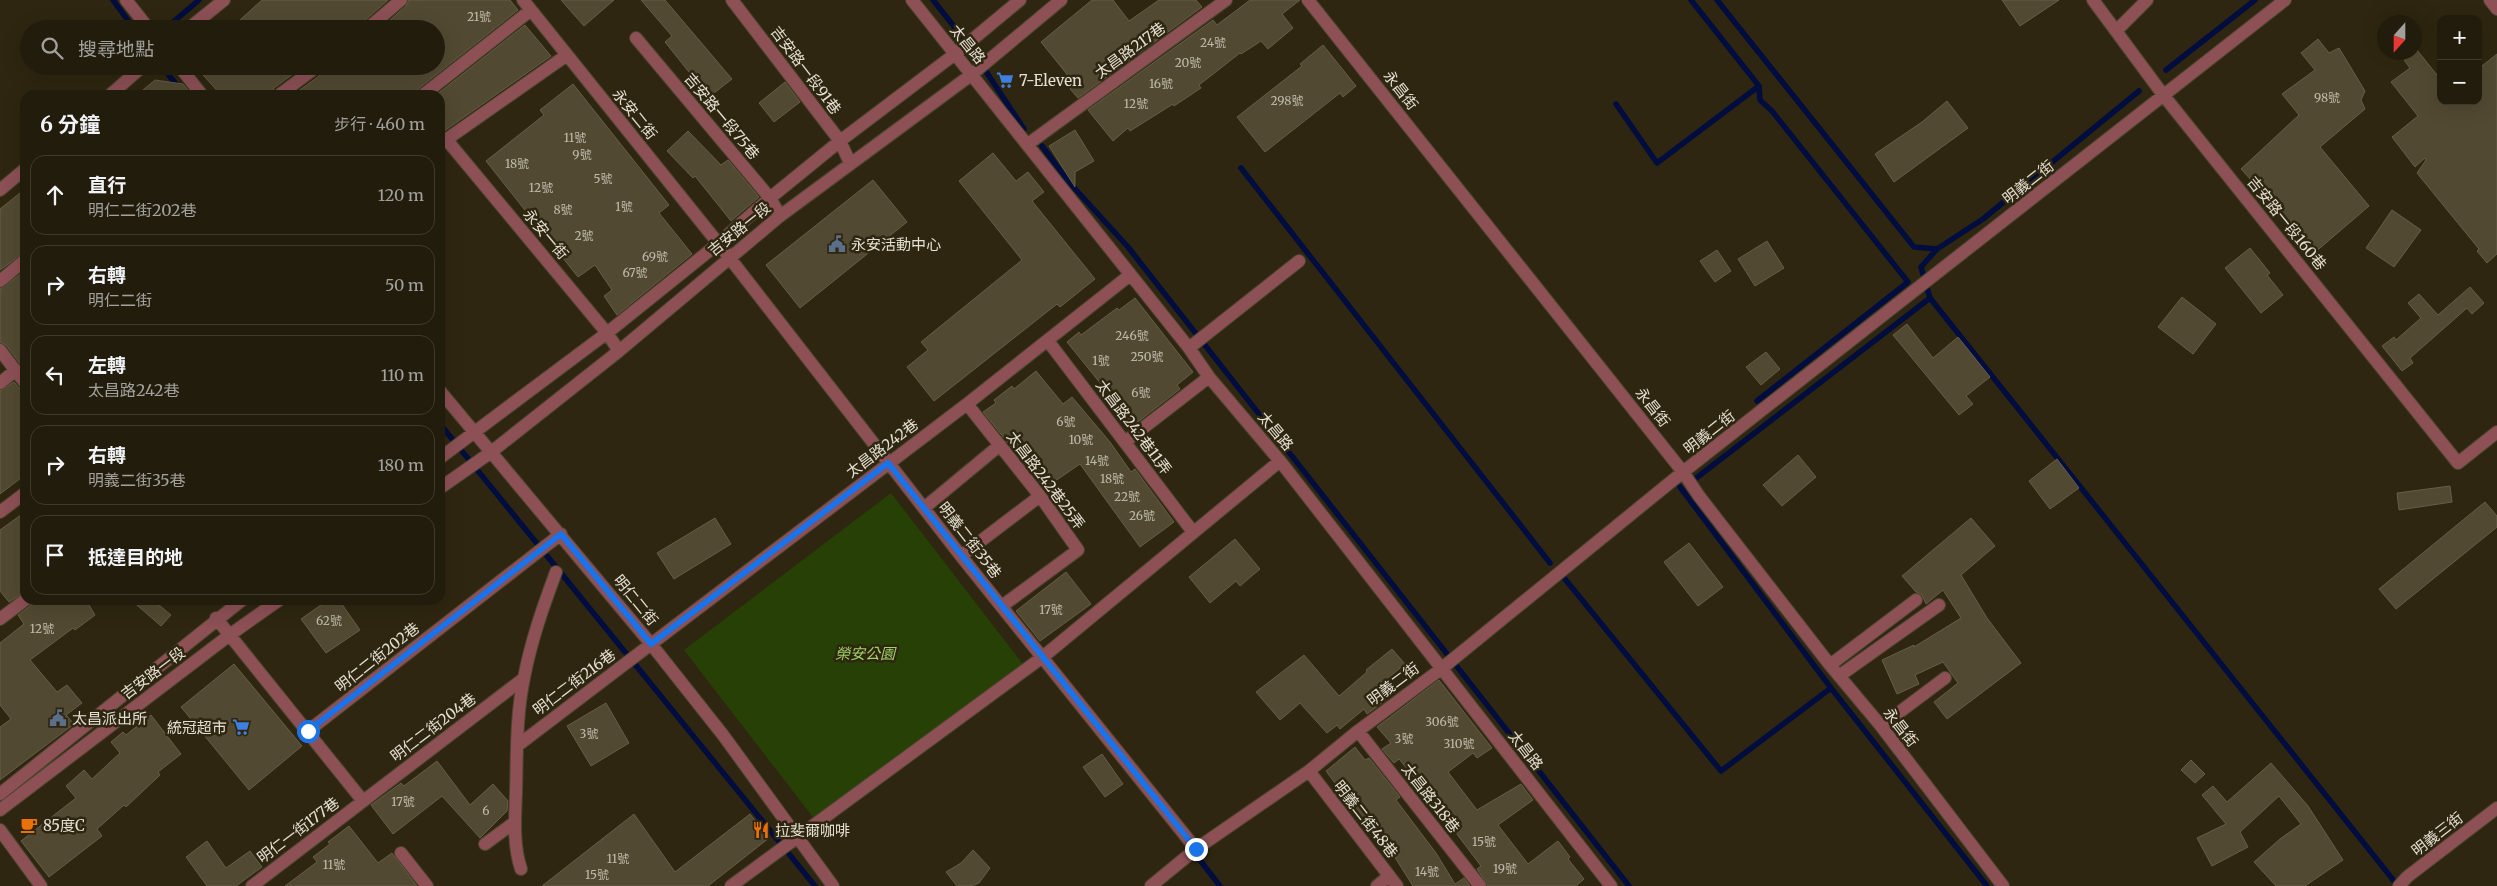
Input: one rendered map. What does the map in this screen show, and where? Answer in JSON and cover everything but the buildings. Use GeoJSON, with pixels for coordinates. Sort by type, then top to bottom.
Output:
{"type":"FeatureCollection","features":[{"type":"Feature","properties":{"kind":"street"},"geometry":{"type":"LineString","coordinates":[[126,0],[142,20]]}},
{"type":"Feature","properties":{"kind":"street"},"geometry":{"type":"LineString","coordinates":[[199,20],[224,0]]}},
{"type":"Feature","properties":{"kind":"street"},"geometry":{"type":"LineString","coordinates":[[377,20],[400,0]]}},
{"type":"Feature","properties":{"kind":"street","name":"吉安路一段91巷"},"geometry":{"type":"LineString","coordinates":[[732,0],[840,141],[850,163]]}},
{"type":"Feature","properties":{"kind":"street","name":"太昌路"},"geometry":{"type":"LineString","coordinates":[[912,0],[1189,348],[1209,377],[1280,461],[1606,884]]}},
{"type":"Feature","properties":{"kind":"street","name":"吉安路一段"},"geometry":{"type":"LineString","coordinates":[[445,484],[490,453],[619,351],[722,250],[770,198],[840,141],[955,54],[1020,0]]}},
{"type":"Feature","properties":{"kind":"street","name":"吉安路一段"},"geometry":{"type":"LineString","coordinates":[[445,454],[722,250],[780,216],[971,75],[1061,0]]}},
{"type":"Feature","properties":{"kind":"street","name":"太昌路217巷"},"geometry":{"type":"LineString","coordinates":[[1028,144],[1226,0]]}},
{"type":"Feature","properties":{"kind":"street","name":"永昌街"},"geometry":{"type":"LineString","coordinates":[[1308,0],[1683,472],[1830,665],[1881,726],[2003,886]]}},
{"type":"Feature","properties":{"kind":"street","name":"吉安路一段160巷"},"geometry":{"type":"LineString","coordinates":[[2094,0],[2164,96],[2458,463],[2497,432]]}},
{"type":"Feature","properties":{"kind":"street"},"geometry":{"type":"LineString","coordinates":[[2117,30],[2147,0]]}},
{"type":"Feature","properties":{"kind":"street","name":"明義二街"},"geometry":{"type":"LineString","coordinates":[[1151,886],[1196,849],[1309,771],[1358,731],[1441,669],[1683,472],[2285,0]]}},
{"type":"Feature","properties":{"kind":"street"},"geometry":{"type":"LineString","coordinates":[[429,90],[527,5]]}},
{"type":"Feature","properties":{"kind":"street","name":"永安二街"},"geometry":{"type":"LineString","coordinates":[[527,5],[722,250]]}},
{"type":"Feature","properties":{"kind":"street","name":"吉安路一段75巷"},"geometry":{"type":"LineString","coordinates":[[636,38],[770,198],[780,216]]}},
{"type":"Feature","properties":{"kind":"street"},"geometry":{"type":"LineString","coordinates":[[445,140],[567,55]]}},
{"type":"Feature","properties":{"kind":"street"},"geometry":{"type":"LineString","coordinates":[[116,90],[133,75]]}},
{"type":"Feature","properties":{"kind":"street"},"geometry":{"type":"LineString","coordinates":[[186,75],[198,90]]}},
{"type":"Feature","properties":{"kind":"street"},"geometry":{"type":"LineString","coordinates":[[287,90],[306,75]]}},
{"type":"Feature","properties":{"kind":"street","name":"永安一街"},"geometry":{"type":"LineString","coordinates":[[445,143],[607,333],[619,351]]}},
{"type":"Feature","properties":{"kind":"street"},"geometry":{"type":"LineString","coordinates":[[0,190],[20,173]]}},
{"type":"Feature","properties":{"kind":"street","name":"明義二街35巷"},"geometry":{"type":"LineString","coordinates":[[722,250],[961,556],[1044,656],[1196,849]]}},
{"type":"Feature","properties":{"kind":"street"},"geometry":{"type":"LineString","coordinates":[[1189,348],[1299,261]]}},
{"type":"Feature","properties":{"kind":"street"},"geometry":{"type":"LineString","coordinates":[[0,281],[20,264]]}},
{"type":"Feature","properties":{"kind":"street","name":"太昌路242巷"},"geometry":{"type":"LineString","coordinates":[[651,644],[1048,342],[1130,275]]}},
{"type":"Feature","properties":{"kind":"street","name":"太昌路242巷11弄"},"geometry":{"type":"LineString","coordinates":[[1048,342],[1193,532]]}},
{"type":"Feature","properties":{"kind":"street"},"geometry":{"type":"LineString","coordinates":[[0,350],[20,376]]}},
{"type":"Feature","properties":{"kind":"street"},"geometry":{"type":"LineString","coordinates":[[0,383],[16,370]]}},
{"type":"Feature","properties":{"kind":"street"},"geometry":{"type":"LineString","coordinates":[[1125,442],[1209,377]]}},
{"type":"Feature","properties":{"kind":"street","name":"明仁二街"},"geometry":{"type":"LineString","coordinates":[[445,398],[561,534],[651,644],[723,735],[796,838],[833,886]]}},
{"type":"Feature","properties":{"kind":"street","name":"太昌路242巷25弄"},"geometry":{"type":"LineString","coordinates":[[967,404],[1040,496],[1078,550],[1002,606]]}},
{"type":"Feature","properties":{"kind":"street"},"geometry":{"type":"LineString","coordinates":[[924,508],[1000,446]]}},
{"type":"Feature","properties":{"kind":"street"},"geometry":{"type":"LineString","coordinates":[[731,886],[1044,656],[1280,461]]}},
{"type":"Feature","properties":{"kind":"street"},"geometry":{"type":"LineString","coordinates":[[961,556],[1040,496]]}},
{"type":"Feature","properties":{"kind":"street"},"geometry":{"type":"LineString","coordinates":[[0,512],[20,497]]}},
{"type":"Feature","properties":{"kind":"street","name":"明仁二街202巷"},"geometry":{"type":"LineString","coordinates":[[308,731],[561,534]]}},
{"type":"Feature","properties":{"kind":"street"},"geometry":{"type":"LineString","coordinates":[[521,869],[517,858],[515,822],[517,746],[523,680],[537,624],[556,572]]}},
{"type":"Feature","properties":{"kind":"street"},"geometry":{"type":"LineString","coordinates":[[1830,665],[1916,600]]}},
{"type":"Feature","properties":{"kind":"street"},"geometry":{"type":"LineString","coordinates":[[0,619],[20,604]]}},
{"type":"Feature","properties":{"kind":"street","name":"吉安路一段"},"geometry":{"type":"LineString","coordinates":[[0,794],[216,618],[235,605]]}},
{"type":"Feature","properties":{"kind":"street","name":"吉安路一段"},"geometry":{"type":"LineString","coordinates":[[0,810],[230,634],[272,605]]}},
{"type":"Feature","properties":{"kind":"street"},"geometry":{"type":"LineString","coordinates":[[1839,676],[1939,605]]}},
{"type":"Feature","properties":{"kind":"street"},"geometry":{"type":"LineString","coordinates":[[216,618],[363,801]]}},
{"type":"Feature","properties":{"kind":"street","name":"明仁二街216巷"},"geometry":{"type":"LineString","coordinates":[[517,746],[651,644]]}},
{"type":"Feature","properties":{"kind":"street"},"geometry":{"type":"LineString","coordinates":[[1881,726],[1945,678]]}},
{"type":"Feature","properties":{"kind":"street","name":"明仁二街204巷"},"geometry":{"type":"LineString","coordinates":[[363,801],[523,680]]}},
{"type":"Feature","properties":{"kind":"street","name":"太昌路318巷"},"geometry":{"type":"LineString","coordinates":[[1358,731],[1480,886]]}},
{"type":"Feature","properties":{"kind":"street","name":"明義二街48巷"},"geometry":{"type":"LineString","coordinates":[[1309,771],[1393,881]]}},
{"type":"Feature","properties":{"kind":"street","name":"明仁一街177巷"},"geometry":{"type":"LineString","coordinates":[[252,886],[363,801]]}},
{"type":"Feature","properties":{"kind":"street","name":"明義三街"},"geometry":{"type":"LineString","coordinates":[[2407,883],[2497,808]]}},
{"type":"Feature","properties":{"kind":"street"},"geometry":{"type":"LineString","coordinates":[[484,844],[515,822]]}},
{"type":"Feature","properties":{"kind":"street"},"geometry":{"type":"LineString","coordinates":[[0,830],[41,886]]}},
{"type":"Feature","properties":{"kind":"street"},"geometry":{"type":"LineString","coordinates":[[401,853],[427,886]]}},
{"type":"Feature","properties":{"kind":"street"},"geometry":{"type":"LineString","coordinates":[[1377,886],[1393,881]]}},
{"type":"Feature","properties":{"kind":"green space","name":"榮安公園"},"geometry":{"type":"Polygon","coordinates":[[[891,493],[1029,672],[819,825],[684,650],[891,493]]]}},
{"type":"Feature","properties":{"kind":"waterway"},"geometry":{"type":"LineString","coordinates":[[113,0],[127,20]]}},
{"type":"Feature","properties":{"kind":"waterway"},"geometry":{"type":"LineString","coordinates":[[176,20],[199,0]]}},
{"type":"Feature","properties":{"kind":"waterway"},"geometry":{"type":"LineString","coordinates":[[933,0],[968,44],[1024,129]]}},
{"type":"Feature","properties":{"kind":"waterway"},"geometry":{"type":"LineString","coordinates":[[1691,0],[1759,86],[1760,100],[1772,111],[1908,282],[1757,401]]}},
{"type":"Feature","properties":{"kind":"waterway"},"geometry":{"type":"LineString","coordinates":[[1717,0],[1914,247],[1937,249]]}},
{"type":"Feature","properties":{"kind":"waterway"},"geometry":{"type":"LineString","coordinates":[[2166,70],[2255,0]]}},
{"type":"Feature","properties":{"kind":"waterway"},"geometry":{"type":"LineString","coordinates":[[169,75],[180,90]]}},
{"type":"Feature","properties":{"kind":"waterway"},"geometry":{"type":"LineString","coordinates":[[1616,104],[1657,163],[1759,86]]}},
{"type":"Feature","properties":{"kind":"waterway"},"geometry":{"type":"LineString","coordinates":[[2139,91],[1983,219],[1937,249],[1921,267],[1930,298],[2398,886]]}},
{"type":"Feature","properties":{"kind":"waterway"},"geometry":{"type":"LineString","coordinates":[[1042,146],[1068,181],[1128,247],[1629,886]]}},
{"type":"Feature","properties":{"kind":"waterway"},"geometry":{"type":"LineString","coordinates":[[1241,168],[1550,563]]}},
{"type":"Feature","properties":{"kind":"waterway"},"geometry":{"type":"LineString","coordinates":[[1695,479],[1930,298]]}},
{"type":"Feature","properties":{"kind":"waterway"},"geometry":{"type":"LineString","coordinates":[[445,430],[815,886]]}},
{"type":"Feature","properties":{"kind":"waterway"},"geometry":{"type":"LineString","coordinates":[[1680,487],[1831,688],[1987,886]]}},
{"type":"Feature","properties":{"kind":"waterway"},"geometry":{"type":"LineString","coordinates":[[1565,579],[1721,771],[1831,688]]}},
{"type":"Feature","properties":{"kind":"waterway"},"geometry":{"type":"LineString","coordinates":[[1192,850],[1220,886]]}},
{"type":"Feature","properties":{"kind":"place","name":"7-Eleven"},"geometry":{"type":"Point","coordinates":[1005,80]}},
{"type":"Feature","properties":{"kind":"place","name":"永安活動中心"},"geometry":{"type":"Point","coordinates":[837,244]}},
{"type":"Feature","properties":{"kind":"place","name":"太昌派出所"},"geometry":{"type":"Point","coordinates":[58,718]}},
{"type":"Feature","properties":{"kind":"place","name":"統冠超市"},"geometry":{"type":"Point","coordinates":[241,727]}},
{"type":"Feature","properties":{"kind":"place","name":"85度C"},"geometry":{"type":"Point","coordinates":[29,825]}},
{"type":"Feature","properties":{"kind":"place","name":"拉斐爾咖啡"},"geometry":{"type":"Point","coordinates":[761,830]}},
{"type":"Feature","properties":{"kind":"route"},"geometry":{"type":"LineString","coordinates":[[308,731],[561,534],[651,644],[888,463],[961,556],[1044,656],[1196,849]]}}]}
